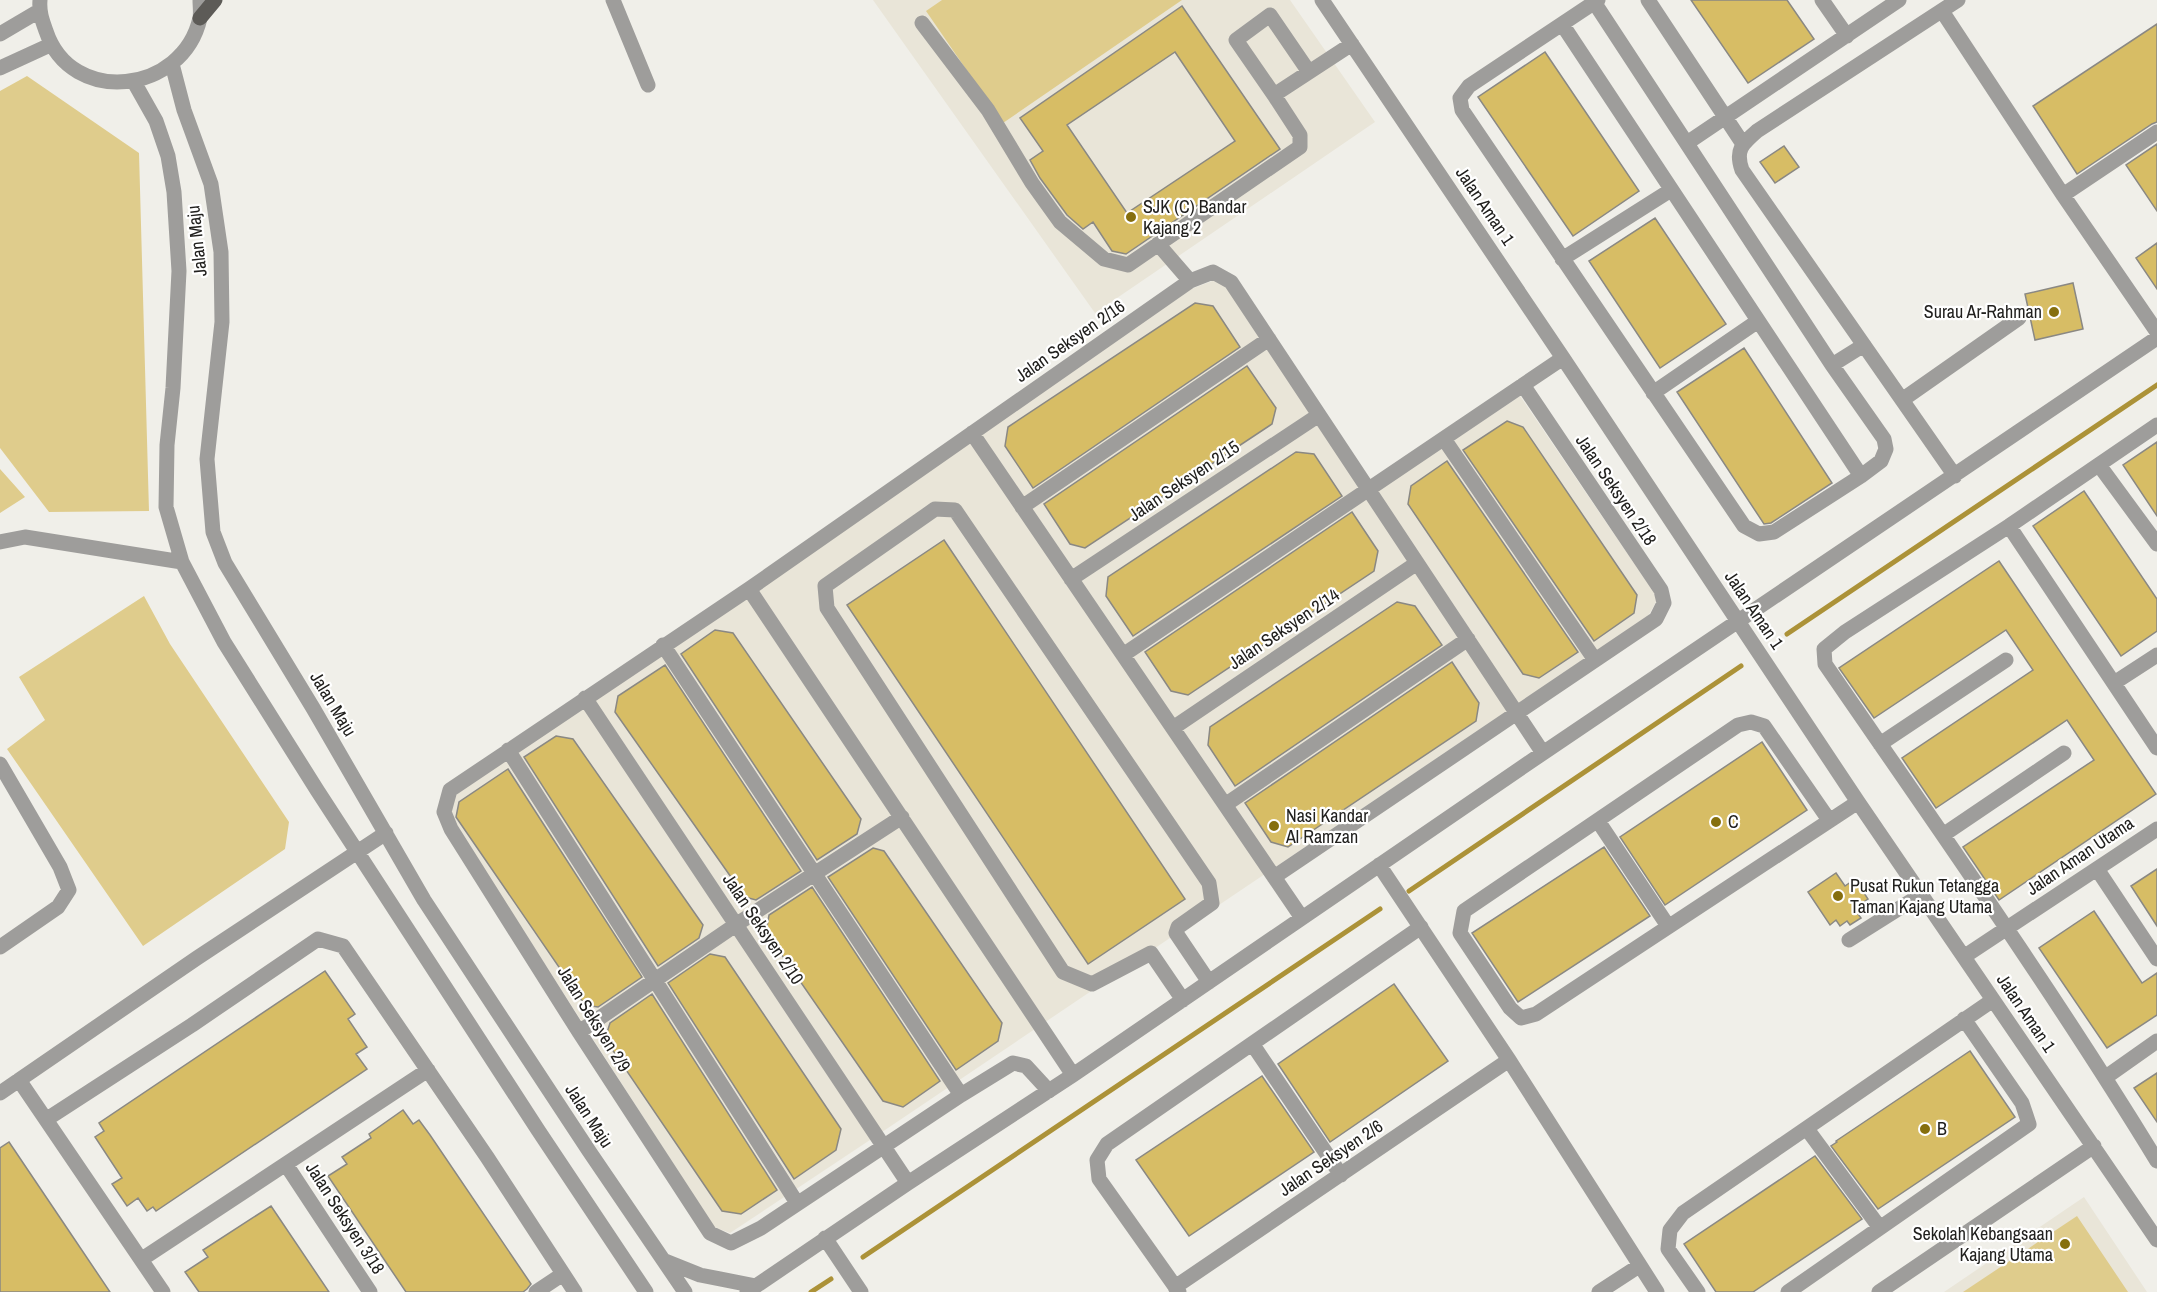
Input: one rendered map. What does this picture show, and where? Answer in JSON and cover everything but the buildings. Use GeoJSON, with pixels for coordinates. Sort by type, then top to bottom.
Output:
{"type":"FeatureCollection","features":[{"type":"Feature","properties":{"kind":"main road"},"geometry":{"type":"LineString","coordinates":[[200,18],[215,0]]}},
{"type":"Feature","properties":{"kind":"street"},"geometry":{"type":"LineString","coordinates":[[0,34],[39,5],[50,45],[75,70],[93,79],[113,83],[134,82],[154,75],[172,64],[190,43],[200,18],[200,0]]}},
{"type":"Feature","properties":{"kind":"street"},"geometry":{"type":"LineString","coordinates":[[614,0],[648,85]]}},
{"type":"Feature","properties":{"kind":"street","name":"Jalan Aman 1"},"geometry":{"type":"LineString","coordinates":[[1322,0],[1858,802],[2157,1240]]}},
{"type":"Feature","properties":{"kind":"street"},"geometry":{"type":"LineString","coordinates":[[1648,0],[1743,144]]}},
{"type":"Feature","properties":{"kind":"street"},"geometry":{"type":"LineString","coordinates":[[1822,0],[1847,36]]}},
{"type":"Feature","properties":{"kind":"street"},"geometry":{"type":"LineString","coordinates":[[1687,143],[1847,36],[1880,5],[1899,0]]}},
{"type":"Feature","properties":{"kind":"street"},"geometry":{"type":"LineString","coordinates":[[1955,476],[1742,170],[1739,160],[1740,148],[1757,131],[1958,0]]}},
{"type":"Feature","properties":{"kind":"street"},"geometry":{"type":"LineString","coordinates":[[1596,1],[1832,365],[1884,439],[1886,449],[1881,461],[1774,532],[1759,534],[1744,526],[1462,110],[1460,98],[1468,86],[1562,24],[1596,1]]}},
{"type":"Feature","properties":{"kind":"street"},"geometry":{"type":"LineString","coordinates":[[1942,10],[2063,195],[2157,332]]}},
{"type":"Feature","properties":{"kind":"street"},"geometry":{"type":"LineString","coordinates":[[922,23],[988,110],[1032,183],[1060,222],[1104,259],[1128,264],[1300,147],[1300,135],[1236,39],[1270,15],[1309,72]]}},
{"type":"Feature","properties":{"kind":"street"},"geometry":{"type":"LineString","coordinates":[[1562,24],[1861,476]]}},
{"type":"Feature","properties":{"kind":"street"},"geometry":{"type":"LineString","coordinates":[[1274,95],[1352,44]]}},
{"type":"Feature","properties":{"kind":"street"},"geometry":{"type":"LineString","coordinates":[[0,68],[50,45]]}},
{"type":"Feature","properties":{"kind":"street","name":"Jalan Maju"},"geometry":{"type":"LineString","coordinates":[[172,64],[184,110],[211,184],[220,252],[222,322],[207,459],[213,532],[225,563],[424,900],[685,1292]]}},
{"type":"Feature","properties":{"kind":"street","name":"Jalan Maju"},"geometry":{"type":"LineString","coordinates":[[134,82],[156,121],[168,156],[174,192],[179,271],[173,388],[167,445],[166,507],[182,562],[224,642],[357,851],[538,1130],[646,1291]]}},
{"type":"Feature","properties":{"kind":"street"},"geometry":{"type":"LineString","coordinates":[[2063,195],[2157,132]]}},
{"type":"Feature","properties":{"kind":"street"},"geometry":{"type":"LineString","coordinates":[[1562,259],[1671,190]]}},
{"type":"Feature","properties":{"kind":"street"},"geometry":{"type":"LineString","coordinates":[[1158,244],[1190,281],[1213,272],[1231,282],[1543,753]]}},
{"type":"Feature","properties":{"kind":"street","name":"Jalan Seksyen 2/16"},"geometry":{"type":"LineString","coordinates":[[446,801],[450,790],[749,589],[1190,281]]}},
{"type":"Feature","properties":{"kind":"street"},"geometry":{"type":"LineString","coordinates":[[1902,400],[2019,318]]}},
{"type":"Feature","properties":{"kind":"street"},"geometry":{"type":"LineString","coordinates":[[1653,393],[1758,321]]}},
{"type":"Feature","properties":{"kind":"street"},"geometry":{"type":"LineString","coordinates":[[664,1261],[750,1290],[1073,1075],[1543,753],[2157,338]]}},
{"type":"Feature","properties":{"kind":"street"},"geometry":{"type":"LineString","coordinates":[[1022,507],[1269,339]]}},
{"type":"Feature","properties":{"kind":"street"},"geometry":{"type":"LineString","coordinates":[[1832,365],[1864,345]]}},
{"type":"Feature","properties":{"kind":"street"},"geometry":{"type":"LineString","coordinates":[[1123,655],[1563,358]]}},
{"type":"Feature","properties":{"kind":"street","name":"Jalan Seksyen 2/18"},"geometry":{"type":"LineString","coordinates":[[1523,385],[1661,590],[1664,603],[1656,619],[1595,660]]}},
{"type":"Feature","properties":{"kind":"street","name":"Jalan Seksyen 2/15"},"geometry":{"type":"LineString","coordinates":[[1071,579],[1319,415]]}},
{"type":"Feature","properties":{"kind":"street"},"geometry":{"type":"LineString","coordinates":[[2157,425],[2009,526],[1845,632],[1824,649],[1825,664],[2007,928],[2106,1077],[2157,1161]]}},
{"type":"Feature","properties":{"kind":"street"},"geometry":{"type":"LineString","coordinates":[[972,433],[1302,918]]}},
{"type":"Feature","properties":{"kind":"street"},"geometry":{"type":"LineString","coordinates":[[1274,877],[1595,660],[1444,439]]}},
{"type":"Feature","properties":{"kind":"street"},"geometry":{"type":"LineString","coordinates":[[2099,465],[2157,544]]}},
{"type":"Feature","properties":{"kind":"street"},"geometry":{"type":"LineString","coordinates":[[1183,1000],[1151,953],[1092,984],[1063,972],[827,608],[825,586],[935,509],[956,510],[1209,883],[1212,903],[1178,927],[1176,933],[1209,982]]}},
{"type":"Feature","properties":{"kind":"street"},"geometry":{"type":"LineString","coordinates":[[2009,526],[2157,748]]}},
{"type":"Feature","properties":{"kind":"street"},"geometry":{"type":"LineString","coordinates":[[0,542],[25,537],[182,562]]}},
{"type":"Feature","properties":{"kind":"street","name":"Jalan Seksyen 2/14"},"geometry":{"type":"LineString","coordinates":[[1173,728],[1418,563]]}},
{"type":"Feature","properties":{"kind":"street"},"geometry":{"type":"LineString","coordinates":[[749,589],[1073,1075]]}},
{"type":"Feature","properties":{"kind":"street"},"geometry":{"type":"LineString","coordinates":[[1225,805],[1468,639]]}},
{"type":"Feature","properties":{"kind":"street"},"geometry":{"type":"LineString","coordinates":[[663,645],[961,1095]]}},
{"type":"Feature","properties":{"kind":"street"},"geometry":{"type":"LineString","coordinates":[[2115,683],[2157,655]]}},
{"type":"Feature","properties":{"kind":"street"},"geometry":{"type":"LineString","coordinates":[[1880,744],[2006,660]]}},
{"type":"Feature","properties":{"kind":"street","name":"Jalan Seksyen 2/10"},"geometry":{"type":"LineString","coordinates":[[585,698],[908,1183]]}},
{"type":"Feature","properties":{"kind":"street"},"geometry":{"type":"LineString","coordinates":[[1829,819],[1764,726],[1751,722],[1738,725],[1464,911],[1460,933],[1510,1008],[1521,1018],[1536,1014],[1858,802]]}},
{"type":"Feature","properties":{"kind":"street"},"geometry":{"type":"LineString","coordinates":[[508,750],[797,1203],[1013,1063],[1026,1066],[1049,1091]]}},
{"type":"Feature","properties":{"kind":"street"},"geometry":{"type":"LineString","coordinates":[[1943,835],[2064,753]]}},
{"type":"Feature","properties":{"kind":"street"},"geometry":{"type":"LineString","coordinates":[[0,764],[60,867],[69,890],[58,907],[0,947]]}},
{"type":"Feature","properties":{"kind":"street","name":"Jalan Seksyen 2/9"},"geometry":{"type":"LineString","coordinates":[[446,801],[444,812],[452,829],[579,1032],[710,1233],[731,1243],[761,1228],[797,1203]]}},
{"type":"Feature","properties":{"kind":"street"},"geometry":{"type":"LineString","coordinates":[[579,1032],[813,873],[902,817]]}},
{"type":"Feature","properties":{"kind":"street"},"geometry":{"type":"LineString","coordinates":[[1598,821],[1668,926]]}},
{"type":"Feature","properties":{"kind":"street","name":"Jalan Aman Utama"},"geometry":{"type":"LineString","coordinates":[[1965,956],[2157,829]]}},
{"type":"Feature","properties":{"kind":"street"},"geometry":{"type":"LineString","coordinates":[[0,1093],[197,958],[386,833]]}},
{"type":"Feature","properties":{"kind":"street"},"geometry":{"type":"LineString","coordinates":[[1379,865],[1509,1060],[1657,1292]]}},
{"type":"Feature","properties":{"kind":"street"},"geometry":{"type":"LineString","coordinates":[[2097,869],[2157,959]]}},
{"type":"Feature","properties":{"kind":"street"},"geometry":{"type":"LineString","coordinates":[[1849,940],[1922,894]]}},
{"type":"Feature","properties":{"kind":"street"},"geometry":{"type":"LineString","coordinates":[[1177,1290],[1098,1179],[1097,1160],[1107,1143],[1421,927]]}},
{"type":"Feature","properties":{"kind":"street"},"geometry":{"type":"LineString","coordinates":[[47,1119],[192,1025],[318,939],[343,946],[575,1292]]}},
{"type":"Feature","properties":{"kind":"street"},"geometry":{"type":"LineString","coordinates":[[1698,1292],[1668,1249],[1670,1230],[1683,1214],[1993,1000]]}},
{"type":"Feature","properties":{"kind":"street"},"geometry":{"type":"LineString","coordinates":[[1788,1292],[2029,1124],[2022,1103],[1964,1019]]}},
{"type":"Feature","properties":{"kind":"street"},"geometry":{"type":"LineString","coordinates":[[2106,1077],[2157,1041]]}},
{"type":"Feature","properties":{"kind":"street"},"geometry":{"type":"LineString","coordinates":[[1252,1045],[1341,1174]]}},
{"type":"Feature","properties":{"kind":"street","name":"Jalan Seksyen 2/6"},"geometry":{"type":"LineString","coordinates":[[1177,1290],[1341,1174],[1509,1060]]}},
{"type":"Feature","properties":{"kind":"street"},"geometry":{"type":"LineString","coordinates":[[142,1260],[287,1166],[428,1070]]}},
{"type":"Feature","properties":{"kind":"street"},"geometry":{"type":"LineString","coordinates":[[19,1080],[164,1292]]}},
{"type":"Feature","properties":{"kind":"street"},"geometry":{"type":"LineString","coordinates":[[1807,1129],[1880,1228]]}},
{"type":"Feature","properties":{"kind":"street"},"geometry":{"type":"LineString","coordinates":[[1879,1292],[2094,1146]]}},
{"type":"Feature","properties":{"kind":"street","name":"Jalan Seksyen 3/18"},"geometry":{"type":"LineString","coordinates":[[287,1166],[370,1292]]}},
{"type":"Feature","properties":{"kind":"street"},"geometry":{"type":"LineString","coordinates":[[825,1238],[861,1292]]}},
{"type":"Feature","properties":{"kind":"street"},"geometry":{"type":"LineString","coordinates":[[1599,1292],[1639,1266]]}},
{"type":"Feature","properties":{"kind":"street"},"geometry":{"type":"LineString","coordinates":[[536,1292],[563,1274]]}},
{"type":"Feature","properties":{"kind":"shaded area","name":"SJK (C) Bandar Kajang 2"},"geometry":{"type":"Polygon","coordinates":[[[873,0],[1290,0],[1375,122],[1095,313],[873,0]]]}},
{"type":"Feature","properties":{"kind":"shaded area"},"geometry":{"type":"Polygon","coordinates":[[[942,0],[1182,0],[1003,123],[926,11],[942,0]]]}},
{"type":"Feature","properties":{"kind":"shaded area"},"geometry":{"type":"Polygon","coordinates":[[[27,76],[139,153],[149,511],[49,512],[0,448],[0,91],[27,76]]]}},
{"type":"Feature","properties":{"kind":"shaded area"},"geometry":{"type":"Polygon","coordinates":[[[1215,280],[1227,287],[1367,498],[1520,396],[1655,594],[1656,602],[1648,616],[730,1233],[714,1227],[456,826],[451,811],[454,796],[1191,289],[1215,280]]]}},
{"type":"Feature","properties":{"kind":"shaded area"},"geometry":{"type":"Polygon","coordinates":[[[0,469],[25,497],[0,513],[0,469]]]}},
{"type":"Feature","properties":{"kind":"shaded area"},"geometry":{"type":"Polygon","coordinates":[[[144,596],[170,644],[289,822],[285,849],[143,946],[7,749],[45,720],[19,677],[144,596]]]}},
{"type":"Feature","properties":{"kind":"shaded area","name":"Sekolah Kebangsaan Kajang Utama"},"geometry":{"type":"Polygon","coordinates":[[[2084,1197],[2147,1292],[1944,1292],[2084,1197]]]}},
{"type":"Feature","properties":{"kind":"shaded area","name":"Sekolah Kebangsaan Kajang Utama"},"geometry":{"type":"Polygon","coordinates":[[[2077,1216],[2128,1292],[1963,1292],[2077,1216]]]}},
{"type":"Feature","properties":{"kind":"waterway"},"geometry":{"type":"LineString","coordinates":[[1787,634],[2157,385]]}},
{"type":"Feature","properties":{"kind":"waterway"},"geometry":{"type":"LineString","coordinates":[[1409,891],[1741,666]]}},
{"type":"Feature","properties":{"kind":"waterway"},"geometry":{"type":"LineString","coordinates":[[863,1257],[1380,909]]}},
{"type":"Feature","properties":{"kind":"waterway"},"geometry":{"type":"LineString","coordinates":[[811,1292],[831,1279]]}},
{"type":"Feature","properties":{"kind":"place","name":"SJK (C) Bandar Kajang 2"},"geometry":{"type":"Point","coordinates":[1131,217]}},
{"type":"Feature","properties":{"kind":"place","name":"Surau Ar-Rahman"},"geometry":{"type":"Point","coordinates":[2054,312]}},
{"type":"Feature","properties":{"kind":"place","name":"C"},"geometry":{"type":"Point","coordinates":[1716,822]}},
{"type":"Feature","properties":{"kind":"place","name":"Nasi Kandar Al Ramzan"},"geometry":{"type":"Point","coordinates":[1274,826]}},
{"type":"Feature","properties":{"kind":"place","name":"Pusat Rukun Tetangga Taman Kajang Utama"},"geometry":{"type":"Point","coordinates":[1838,896]}},
{"type":"Feature","properties":{"kind":"place","name":"B"},"geometry":{"type":"Point","coordinates":[1925,1129]}},
{"type":"Feature","properties":{"kind":"place","name":"Sekolah Kebangsaan Kajang Utama"},"geometry":{"type":"Point","coordinates":[2065,1244]}}]}
